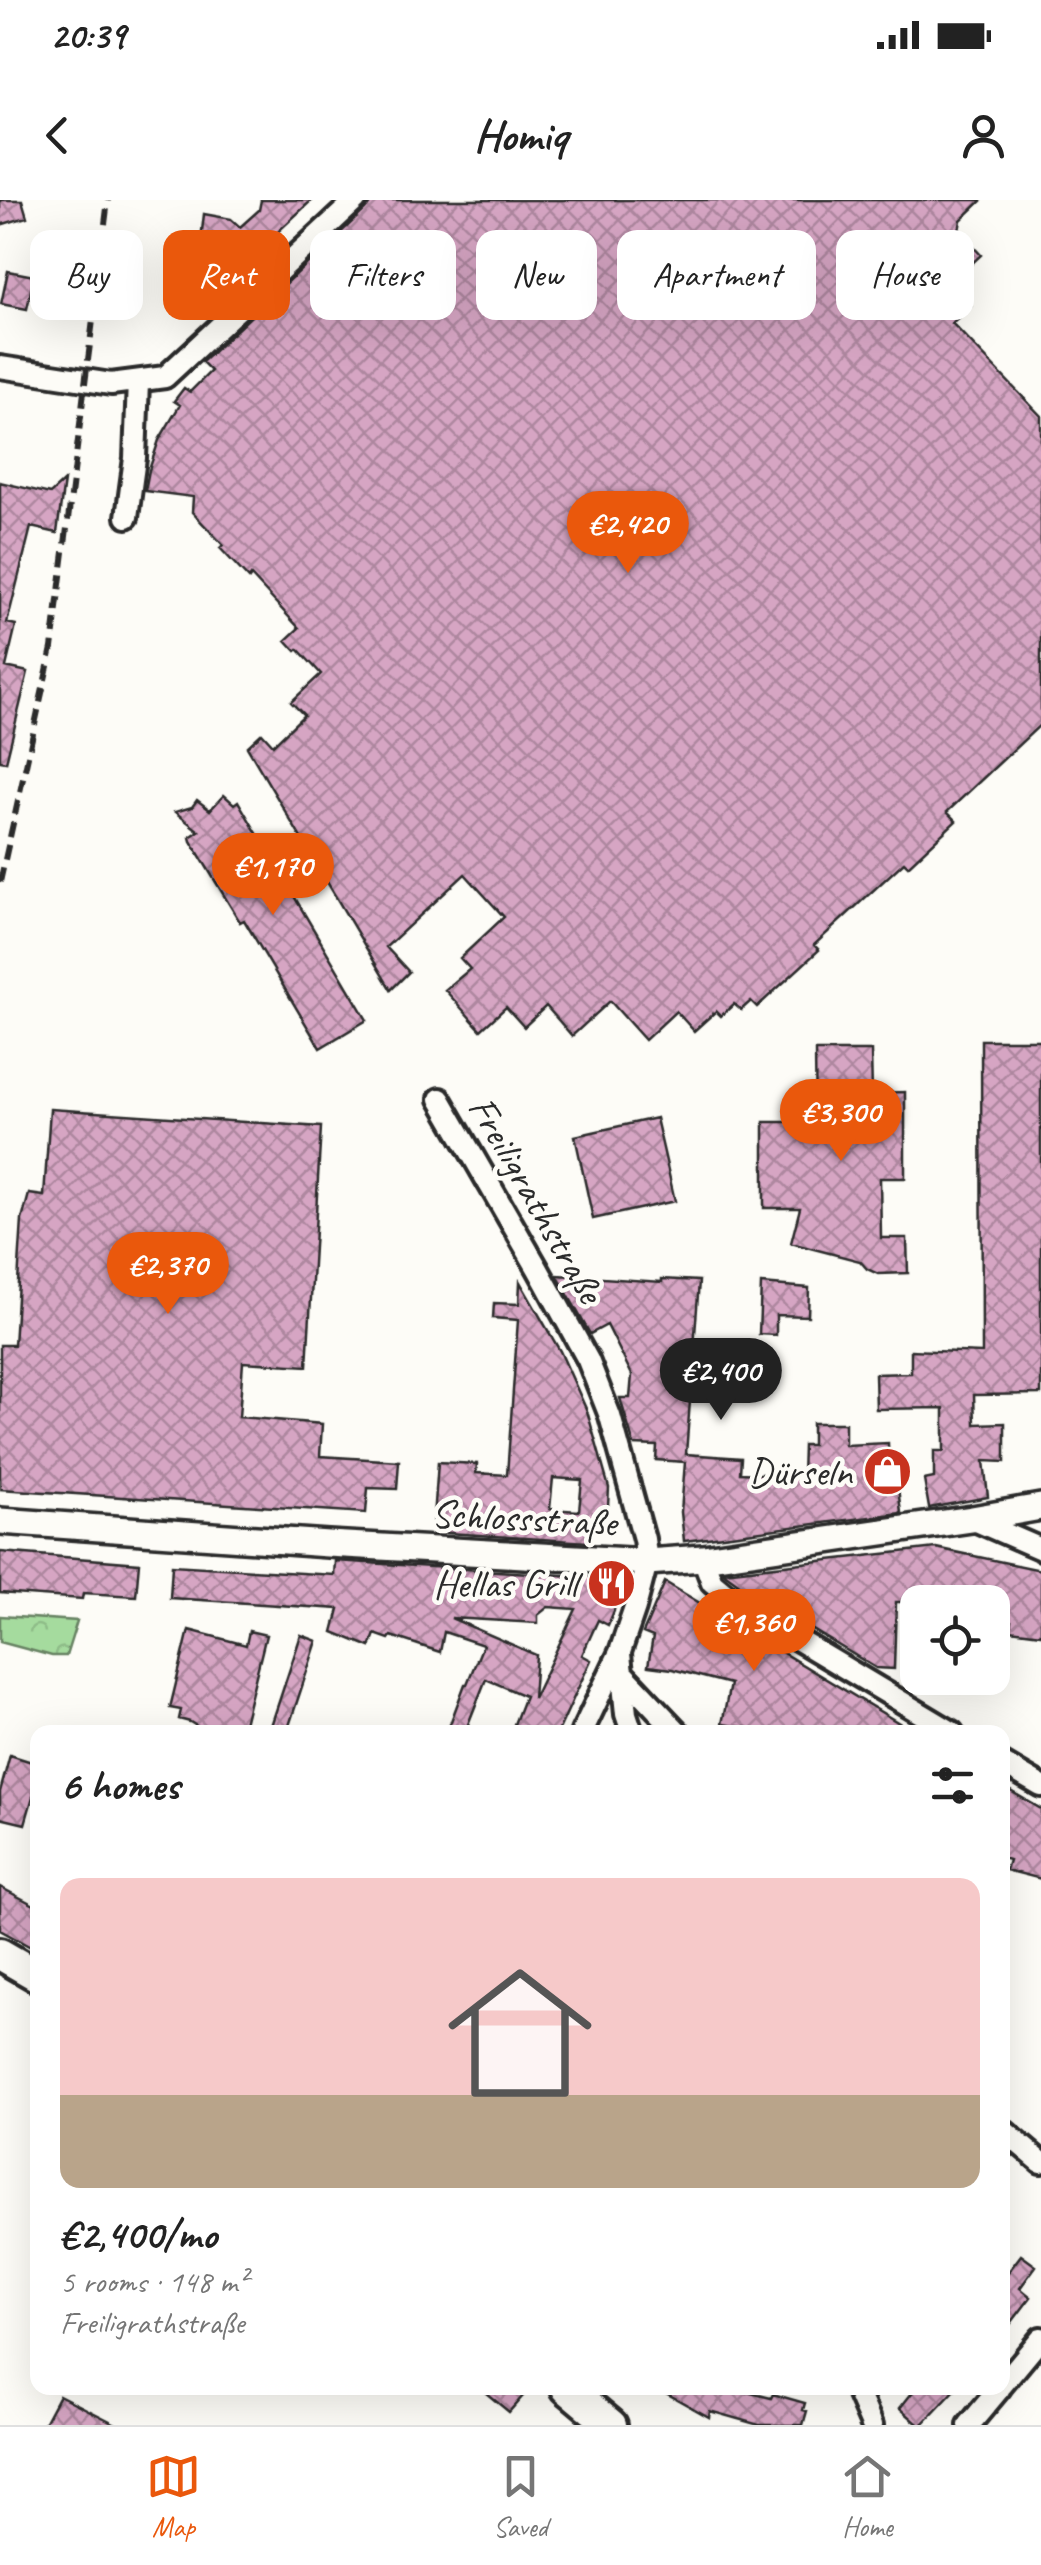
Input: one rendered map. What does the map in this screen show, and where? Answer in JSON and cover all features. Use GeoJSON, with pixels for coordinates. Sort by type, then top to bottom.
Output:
{"type":"FeatureCollection","features":[{"type":"Feature","properties":{"kind":"main road"},"geometry":{"type":"LineString","coordinates":[[1,1955],[30,1971]]}},
{"type":"Feature","properties":{"kind":"main road"},"geometry":{"type":"LineString","coordinates":[[575,2395],[611,2425]]}},
{"type":"Feature","properties":{"kind":"street"},"geometry":{"type":"LineString","coordinates":[[3,364],[110,384],[165,377],[356,200]]}},
{"type":"Feature","properties":{"kind":"street"},"geometry":{"type":"LineString","coordinates":[[127,518],[136,458],[138,382]]}},
{"type":"Feature","properties":{"kind":"street","name":"Freiligrathstraße"},"geometry":{"type":"LineString","coordinates":[[440,1098],[588,1360],[610,1416],[647,1562]]}},
{"type":"Feature","properties":{"kind":"street","name":"Schlossstraße"},"geometry":{"type":"LineString","coordinates":[[0,1521],[647,1562],[703,1558],[1041,1507]]}},
{"type":"Feature","properties":{"kind":"street"},"geometry":{"type":"LineString","coordinates":[[972,1519],[1041,1550]]}},
{"type":"Feature","properties":{"kind":"street"},"geometry":{"type":"LineString","coordinates":[[703,1558],[712,1582],[740,1606],[940,1725]]}},
{"type":"Feature","properties":{"kind":"street"},"geometry":{"type":"LineString","coordinates":[[585,1725],[620,1652],[647,1562]]}},
{"type":"Feature","properties":{"kind":"street"},"geometry":{"type":"LineString","coordinates":[[620,1652],[630,1725]]}},
{"type":"Feature","properties":{"kind":"street"},"geometry":{"type":"LineString","coordinates":[[622,1673],[671,1725]]}},
{"type":"Feature","properties":{"kind":"street"},"geometry":{"type":"LineString","coordinates":[[1010,1768],[1041,1786]]}},
{"type":"Feature","properties":{"kind":"street"},"geometry":{"type":"LineString","coordinates":[[1010,2135],[1041,2162]]}},
{"type":"Feature","properties":{"kind":"street"},"geometry":{"type":"LineString","coordinates":[[1010,2375],[1041,2338]]}},
{"type":"Feature","properties":{"kind":"street"},"geometry":{"type":"LineString","coordinates":[[859,2395],[872,2425]]}},
{"type":"Feature","properties":{"kind":"street"},"geometry":{"type":"LineString","coordinates":[[969,2425],[994,2395]]}},
{"type":"Feature","properties":{"kind":"green space"},"geometry":{"type":"Polygon","coordinates":[[[0,1616],[77,1621],[66,1656],[0,1642],[0,1616]]]}},
{"type":"Feature","properties":{"kind":"building"},"geometry":{"type":"Polygon","coordinates":[[[0,200],[22,200],[27,217],[0,225],[0,200]]]}},
{"type":"Feature","properties":{"kind":"building"},"geometry":{"type":"Polygon","coordinates":[[[261,200],[312,200],[280,230],[202,230],[204,214],[231,219],[240,227],[259,210],[261,200]]]}},
{"type":"Feature","properties":{"kind":"building"},"geometry":{"type":"Polygon","coordinates":[[[373,200],[982,200],[961,220],[959,230],[836,230],[836,320],[955,320],[952,323],[1041,416],[1041,724],[947,812],[956,821],[908,866],[904,862],[814,945],[819,950],[757,1007],[751,1001],[741,1010],[734,1004],[721,1016],[716,1011],[694,1031],[676,1011],[645,1040],[610,1001],[572,1036],[546,1006],[524,1027],[506,1007],[481,1030],[445,990],[470,969],[460,958],[504,917],[465,874],[386,947],[409,972],[391,990],[247,747],[262,733],[273,745],[304,715],[291,702],[321,674],[286,640],[299,628],[220,548],[223,545],[192,512],[193,497],[145,491],[149,470],[159,440],[180,405],[174,401],[184,388],[190,392],[211,371],[202,362],[247,320],[290,320],[290,280],[310,261],[310,320],[456,320],[456,230],[344,230],[373,200]]]}},
{"type":"Feature","properties":{"kind":"building"},"geometry":{"type":"Polygon","coordinates":[[[8,271],[30,275],[27,309],[1,304],[8,271]]]}},
{"type":"Feature","properties":{"kind":"building"},"geometry":{"type":"Polygon","coordinates":[[[64,481],[57,533],[31,527],[7,623],[16,625],[6,667],[28,672],[6,762],[0,761],[0,482],[50,494],[64,481]]]}},
{"type":"Feature","properties":{"kind":"building"},"geometry":{"type":"Polygon","coordinates":[[[224,795],[234,804],[238,801],[367,1020],[320,1048],[244,920],[240,922],[191,841],[190,837],[199,831],[175,812],[192,807],[197,800],[210,810],[224,795]]]}},
{"type":"Feature","properties":{"kind":"building"},"geometry":{"type":"Polygon","coordinates":[[[981,1040],[1041,1040],[1041,1394],[974,1395],[975,1424],[1005,1423],[1005,1462],[984,1461],[988,1497],[929,1508],[924,1480],[934,1478],[934,1451],[944,1451],[944,1408],[876,1409],[875,1374],[911,1373],[911,1350],[982,1353],[981,1040]]]}},
{"type":"Feature","properties":{"kind":"building"},"geometry":{"type":"Polygon","coordinates":[[[815,1051],[871,1051],[872,1093],[905,1092],[905,1178],[880,1178],[881,1238],[907,1238],[908,1273],[878,1274],[860,1261],[791,1243],[800,1208],[764,1208],[764,1122],[816,1122],[815,1051]]]}},
{"type":"Feature","properties":{"kind":"building"},"geometry":{"type":"Polygon","coordinates":[[[50,1109],[321,1127],[307,1366],[243,1362],[239,1417],[322,1424],[320,1456],[399,1461],[397,1489],[368,1488],[366,1513],[0,1489],[0,1345],[14,1345],[22,1220],[29,1194],[44,1196],[50,1109]]]}},
{"type":"Feature","properties":{"kind":"building"},"geometry":{"type":"Polygon","coordinates":[[[656,1118],[675,1201],[593,1219],[575,1136],[656,1118]]]}},
{"type":"Feature","properties":{"kind":"building"},"geometry":{"type":"Polygon","coordinates":[[[557,1275],[699,1281],[686,1454],[741,1458],[740,1473],[802,1476],[803,1445],[812,1445],[812,1423],[845,1423],[845,1445],[888,1443],[890,1488],[898,1487],[901,1513],[684,1541],[681,1512],[685,1462],[656,1460],[657,1446],[634,1445],[620,1398],[630,1398],[632,1375],[607,1325],[590,1334],[557,1275]]]}},
{"type":"Feature","properties":{"kind":"building"},"geometry":{"type":"Polygon","coordinates":[[[520,1282],[560,1351],[587,1411],[609,1488],[607,1524],[594,1523],[588,1542],[433,1532],[438,1462],[477,1464],[476,1473],[507,1475],[518,1320],[493,1318],[494,1303],[519,1304],[520,1282]],[[553,1478],[550,1509],[579,1511],[582,1480],[553,1478]]]}},
{"type":"Feature","properties":{"kind":"building"},"geometry":{"type":"Polygon","coordinates":[[[761,1284],[809,1288],[808,1316],[776,1315],[776,1335],[759,1334],[761,1284]]]}},
{"type":"Feature","properties":{"kind":"building"},"geometry":{"type":"Polygon","coordinates":[[[936,1548],[1041,1570],[1041,1634],[1010,1630],[1010,1585],[900,1585],[894,1669],[876,1668],[768,1603],[773,1591],[752,1593],[723,1572],[936,1548]]]}},
{"type":"Feature","properties":{"kind":"building"},"geometry":{"type":"Polygon","coordinates":[[[0,1552],[139,1563],[136,1596],[83,1593],[82,1599],[0,1593],[0,1552]]]}},
{"type":"Feature","properties":{"kind":"building"},"geometry":{"type":"Polygon","coordinates":[[[335,1561],[611,1578],[616,1584],[614,1611],[608,1625],[598,1620],[582,1655],[591,1660],[561,1725],[514,1725],[525,1696],[486,1679],[468,1725],[450,1725],[483,1645],[444,1632],[440,1652],[375,1634],[370,1647],[333,1632],[339,1609],[170,1598],[172,1565],[334,1575],[335,1561]],[[548,1607],[538,1615],[538,1623],[451,1618],[536,1655],[533,1699],[576,1609],[548,1607]]]}},
{"type":"Feature","properties":{"kind":"building"},"geometry":{"type":"Polygon","coordinates":[[[665,1582],[902,1725],[722,1724],[730,1684],[648,1666],[653,1637],[643,1633],[665,1582]]]}},
{"type":"Feature","properties":{"kind":"building"},"geometry":{"type":"Polygon","coordinates":[[[189,1630],[246,1645],[249,1631],[266,1635],[244,1725],[195,1725],[179,1719],[181,1710],[170,1708],[189,1630]]]}},
{"type":"Feature","properties":{"kind":"building"},"geometry":{"type":"Polygon","coordinates":[[[301,1635],[317,1641],[289,1725],[271,1725],[301,1635]]]}},
{"type":"Feature","properties":{"kind":"building"},"geometry":{"type":"Polygon","coordinates":[[[10,1755],[30,1761],[30,1807],[25,1824],[0,1818],[0,1792],[10,1755]]]}},
{"type":"Feature","properties":{"kind":"building"},"geometry":{"type":"Polygon","coordinates":[[[1010,1791],[1041,1809],[1041,1879],[1010,1871],[1010,1791]]]}},
{"type":"Feature","properties":{"kind":"building"},"geometry":{"type":"Polygon","coordinates":[[[0,1887],[30,1903],[30,1947],[0,1930],[0,1887]]]}},
{"type":"Feature","properties":{"kind":"building"},"geometry":{"type":"Polygon","coordinates":[[[1021,2255],[1036,2266],[1020,2288],[1031,2297],[1010,2325],[1010,2269],[1021,2255]]]}},
{"type":"Feature","properties":{"kind":"building"},"geometry":{"type":"Polygon","coordinates":[[[59,2395],[118,2425],[43,2425],[59,2395]]]}},
{"type":"Feature","properties":{"kind":"building"},"geometry":{"type":"Polygon","coordinates":[[[488,2395],[524,2395],[509,2412],[488,2395]]]}},
{"type":"Feature","properties":{"kind":"building"},"geometry":{"type":"Polygon","coordinates":[[[670,2395],[777,2395],[805,2403],[803,2410],[807,2411],[803,2425],[759,2425],[710,2411],[709,2417],[670,2395]]]}},
{"type":"Feature","properties":{"kind":"building"},"geometry":{"type":"Polygon","coordinates":[[[910,2395],[950,2395],[922,2425],[900,2408],[910,2395]]]}},
{"type":"Feature","properties":{"kind":"railway"},"geometry":{"type":"LineString","coordinates":[[0,882],[52,648],[108,200]]}},
{"type":"Feature","properties":{"kind":"place","name":"Dürseln"},"geometry":{"type":"Point","coordinates":[887,1471]}},
{"type":"Feature","properties":{"kind":"place","name":"Hellas Grill"},"geometry":{"type":"Point","coordinates":[612,1583]}}]}
